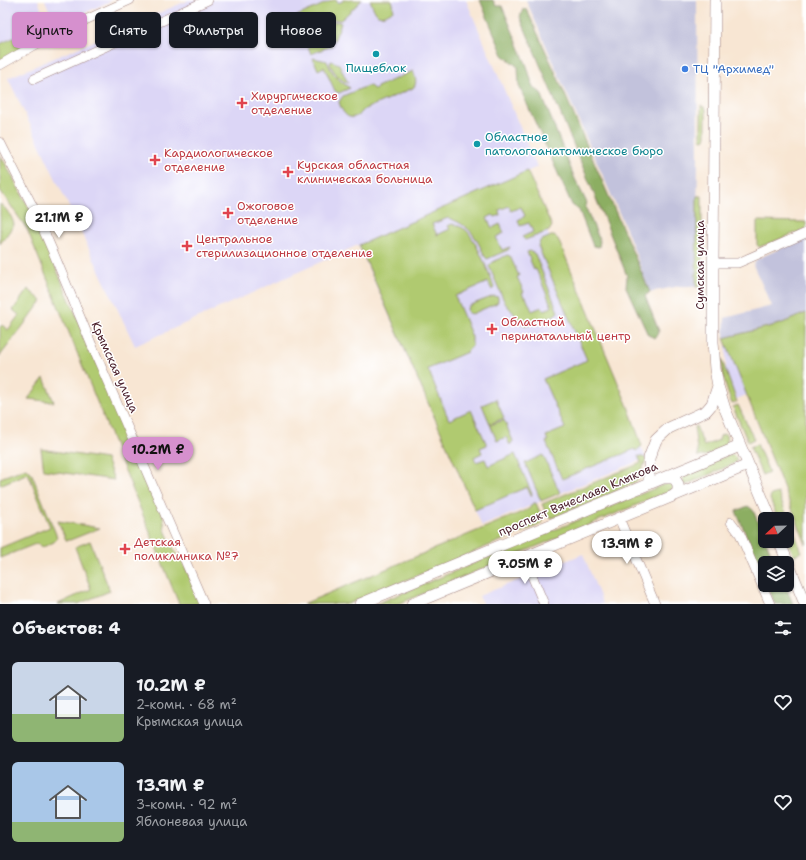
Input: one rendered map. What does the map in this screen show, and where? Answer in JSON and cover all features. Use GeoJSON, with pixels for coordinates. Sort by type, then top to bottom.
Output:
{"type":"FeatureCollection","features":[{"type":"Feature","properties":{"kind":"main road","name":"Сумская улица"},"geometry":{"type":"LineString","coordinates":[[715,0],[713,354],[718,386],[740,446],[768,512]]}},
{"type":"Feature","properties":{"kind":"main road"},"geometry":{"type":"LineString","coordinates":[[649,484],[649,458],[656,440],[669,428],[706,411],[712,404],[718,386]]}},
{"type":"Feature","properties":{"kind":"main road","name":"проспект Вячеслава Клыкова"},"geometry":{"type":"LineString","coordinates":[[360,604],[740,446]]}},
{"type":"Feature","properties":{"kind":"main road"},"geometry":{"type":"LineString","coordinates":[[412,604],[748,465]]}},
{"type":"Feature","properties":{"kind":"main road"},"geometry":{"type":"LineString","coordinates":[[664,478],[674,478],[678,484],[678,492],[673,496]]}},
{"type":"Feature","properties":{"kind":"main road"},"geometry":{"type":"LineString","coordinates":[[783,548],[805,604]]}},
{"type":"Feature","properties":{"kind":"street"},"geometry":{"type":"LineString","coordinates":[[0,65],[54,34],[130,0]]}},
{"type":"Feature","properties":{"kind":"street"},"geometry":{"type":"LineString","coordinates":[[34,79],[208,0]]}},
{"type":"Feature","properties":{"kind":"street","name":"Крымская улица"},"geometry":{"type":"LineString","coordinates":[[0,142],[36,213],[204,604]]}},
{"type":"Feature","properties":{"kind":"street"},"geometry":{"type":"LineString","coordinates":[[713,263],[738,263],[806,233]]}},
{"type":"Feature","properties":{"kind":"street"},"geometry":{"type":"LineString","coordinates":[[619,518],[655,604]]}},
{"type":"Feature","properties":{"kind":"street"},"geometry":{"type":"LineString","coordinates":[[731,522],[740,534],[770,604]]}},
{"type":"Feature","properties":{"kind":"street"},"geometry":{"type":"LineString","coordinates":[[524,557],[544,604]]}},
{"type":"Feature","properties":{"kind":"shaded area"},"geometry":{"type":"Polygon","coordinates":[[[0,0],[38,0],[42,12],[12,12],[12,48],[22,48],[0,61],[0,0]]]}},
{"type":"Feature","properties":{"kind":"shaded area"},"geometry":{"type":"Polygon","coordinates":[[[45,0],[113,0],[87,12],[50,12],[45,0]]]}},
{"type":"Feature","properties":{"kind":"shaded area","name":"Курская областная клиническая больница"},"geometry":{"type":"Polygon","coordinates":[[[189,0],[466,0],[537,167],[522,174],[646,458],[482,526],[358,245],[135,346],[8,78],[78,48],[87,48],[87,44],[95,41],[95,48],[161,48],[161,12],[189,0]]]}},
{"type":"Feature","properties":{"kind":"shaded area"},"geometry":{"type":"Polygon","coordinates":[[[526,0],[697,0],[698,158],[696,287],[680,286],[650,292],[627,231],[526,0]]]}},
{"type":"Feature","properties":{"kind":"shaded area"},"geometry":{"type":"Polygon","coordinates":[[[806,237],[806,313],[780,324],[724,338],[725,318],[772,306],[753,265],[757,259],[806,237]]]}},
{"type":"Feature","properties":{"kind":"shaded area"},"geometry":{"type":"Polygon","coordinates":[[[726,342],[779,381],[737,399],[726,374],[726,342]]]}},
{"type":"Feature","properties":{"kind":"shaded area"},"geometry":{"type":"Polygon","coordinates":[[[583,554],[603,604],[483,604],[479,596],[583,554]]]}},
{"type":"Feature","properties":{"kind":"green space"},"geometry":{"type":"Polygon","coordinates":[[[333,0],[336,0],[338,3],[343,0],[362,0],[341,20],[336,20],[336,12],[306,12],[333,0]]]}},
{"type":"Feature","properties":{"kind":"green space"},"geometry":{"type":"Polygon","coordinates":[[[370,0],[392,0],[393,10],[386,14],[378,15],[370,0]]]}},
{"type":"Feature","properties":{"kind":"green space"},"geometry":{"type":"Polygon","coordinates":[[[480,0],[493,0],[496,6],[502,6],[527,66],[533,87],[541,93],[575,179],[587,203],[585,206],[600,241],[599,247],[593,246],[579,210],[572,205],[519,86],[518,67],[503,55],[480,0]]]}},
{"type":"Feature","properties":{"kind":"green space"},"geometry":{"type":"Polygon","coordinates":[[[523,9],[527,10],[558,78],[650,292],[645,296],[659,331],[655,338],[648,335],[626,287],[627,276],[520,17],[523,9]]]}},
{"type":"Feature","properties":{"kind":"green space"},"geometry":{"type":"Polygon","coordinates":[[[336,22],[341,23],[336,36],[336,22]]]}},
{"type":"Feature","properties":{"kind":"green space"},"geometry":{"type":"Polygon","coordinates":[[[12,38],[12,48],[20,48],[20,50],[0,61],[0,44],[12,38]]]}},
{"type":"Feature","properties":{"kind":"green space"},"geometry":{"type":"Polygon","coordinates":[[[309,48],[326,48],[311,54],[309,48]]]}},
{"type":"Feature","properties":{"kind":"green space"},"geometry":{"type":"Polygon","coordinates":[[[313,58],[327,61],[336,77],[350,88],[339,93],[335,91],[324,67],[318,70],[313,58]]]}},
{"type":"Feature","properties":{"kind":"green space"},"geometry":{"type":"Polygon","coordinates":[[[331,61],[339,64],[348,83],[342,80],[335,73],[330,64],[331,61]]]}},
{"type":"Feature","properties":{"kind":"green space"},"geometry":{"type":"Polygon","coordinates":[[[413,71],[416,82],[413,88],[365,109],[356,116],[349,117],[344,113],[339,102],[343,96],[367,86],[370,86],[375,90],[377,87],[413,71]]]}},
{"type":"Feature","properties":{"kind":"green space"},"geometry":{"type":"Polygon","coordinates":[[[701,105],[706,109],[706,136],[703,140],[701,139],[701,105]]]}},
{"type":"Feature","properties":{"kind":"green space"},"geometry":{"type":"Polygon","coordinates":[[[0,154],[32,213],[163,515],[165,530],[174,550],[183,562],[202,604],[179,604],[27,229],[0,190],[0,154]]]}},
{"type":"Feature","properties":{"kind":"green space"},"geometry":{"type":"Polygon","coordinates":[[[527,171],[552,226],[549,231],[525,240],[522,237],[533,232],[529,223],[520,226],[518,220],[525,216],[521,207],[511,211],[509,206],[499,210],[500,215],[495,217],[493,215],[487,218],[492,228],[500,224],[504,233],[496,237],[502,250],[510,247],[508,250],[487,259],[479,243],[462,224],[448,218],[432,224],[437,235],[450,229],[448,226],[452,224],[467,231],[482,258],[494,288],[492,290],[488,282],[455,296],[472,337],[472,346],[467,352],[428,369],[449,420],[471,410],[487,445],[480,448],[482,453],[474,457],[476,462],[485,459],[488,466],[515,454],[532,494],[531,496],[527,487],[475,510],[359,245],[527,171]]]}},
{"type":"Feature","properties":{"kind":"green space"},"geometry":{"type":"Polygon","coordinates":[[[697,196],[702,196],[702,275],[700,287],[696,287],[697,196]]]}},
{"type":"Feature","properties":{"kind":"green space"},"geometry":{"type":"Polygon","coordinates":[[[0,204],[9,213],[14,225],[0,244],[0,204]]]}},
{"type":"Feature","properties":{"kind":"green space"},"geometry":{"type":"Polygon","coordinates":[[[757,221],[806,222],[806,229],[759,247],[757,245],[757,221]]]}},
{"type":"Feature","properties":{"kind":"green space"},"geometry":{"type":"Polygon","coordinates":[[[551,236],[558,239],[629,409],[642,446],[636,451],[635,449],[562,479],[546,442],[548,441],[546,436],[565,428],[543,379],[587,360],[538,246],[540,241],[551,236]]]}},
{"type":"Feature","properties":{"kind":"green space"},"geometry":{"type":"Polygon","coordinates":[[[530,251],[535,254],[558,312],[553,316],[526,326],[505,303],[489,266],[493,262],[507,255],[510,256],[519,276],[517,277],[524,292],[522,293],[524,297],[526,297],[532,311],[542,307],[544,310],[552,307],[536,269],[534,270],[527,252],[530,251]]]}},
{"type":"Feature","properties":{"kind":"green space"},"geometry":{"type":"Polygon","coordinates":[[[28,289],[42,301],[0,356],[0,327],[2,325],[8,330],[19,315],[13,310],[28,289]]]}},
{"type":"Feature","properties":{"kind":"green space"},"geometry":{"type":"Polygon","coordinates":[[[494,296],[498,297],[497,303],[472,314],[468,313],[468,306],[494,296]]]}},
{"type":"Feature","properties":{"kind":"green space"},"geometry":{"type":"Polygon","coordinates":[[[806,313],[806,544],[724,338],[780,324],[806,313]]]}},
{"type":"Feature","properties":{"kind":"green space"},"geometry":{"type":"Polygon","coordinates":[[[721,357],[737,402],[732,404],[722,369],[721,357]]]}},
{"type":"Feature","properties":{"kind":"green space"},"geometry":{"type":"Polygon","coordinates":[[[44,378],[54,402],[28,399],[44,378]]]}},
{"type":"Feature","properties":{"kind":"green space"},"geometry":{"type":"Polygon","coordinates":[[[496,399],[504,418],[490,424],[482,405],[496,399]]]}},
{"type":"Feature","properties":{"kind":"green space"},"geometry":{"type":"Polygon","coordinates":[[[738,405],[754,439],[748,442],[733,407],[738,405]]]}},
{"type":"Feature","properties":{"kind":"green space"},"geometry":{"type":"Polygon","coordinates":[[[504,420],[513,441],[510,445],[506,437],[497,441],[490,425],[504,420]]]}},
{"type":"Feature","properties":{"kind":"green space"},"geometry":{"type":"Polygon","coordinates":[[[696,426],[704,446],[719,440],[720,436],[724,434],[726,435],[727,443],[718,451],[698,457],[694,427],[696,426]]]}},
{"type":"Feature","properties":{"kind":"green space"},"geometry":{"type":"Polygon","coordinates":[[[757,444],[769,472],[762,475],[750,447],[757,444]]]}},
{"type":"Feature","properties":{"kind":"green space"},"geometry":{"type":"Polygon","coordinates":[[[41,449],[106,459],[114,480],[44,470],[41,449]]]}},
{"type":"Feature","properties":{"kind":"green space"},"geometry":{"type":"Polygon","coordinates":[[[543,455],[560,493],[541,501],[525,463],[543,455]]]}},
{"type":"Feature","properties":{"kind":"green space"},"geometry":{"type":"Polygon","coordinates":[[[729,455],[733,455],[737,459],[735,463],[683,486],[683,478],[679,475],[729,455]]]}},
{"type":"Feature","properties":{"kind":"green space"},"geometry":{"type":"Polygon","coordinates":[[[638,456],[646,458],[646,460],[637,481],[582,507],[552,518],[547,515],[542,504],[641,463],[638,456]]]}},
{"type":"Feature","properties":{"kind":"green space"},"geometry":{"type":"Polygon","coordinates":[[[26,468],[31,472],[57,537],[54,542],[43,547],[38,543],[0,558],[0,548],[50,527],[28,473],[0,485],[0,478],[26,468]]]}},
{"type":"Feature","properties":{"kind":"green space"},"geometry":{"type":"Polygon","coordinates":[[[670,482],[675,486],[670,491],[398,604],[376,604],[670,482]]]}},
{"type":"Feature","properties":{"kind":"green space"},"geometry":{"type":"Polygon","coordinates":[[[778,493],[786,512],[775,512],[770,499],[771,495],[778,493]]]}},
{"type":"Feature","properties":{"kind":"green space"},"geometry":{"type":"Polygon","coordinates":[[[534,503],[536,503],[542,517],[542,522],[539,525],[348,604],[303,604],[529,509],[534,503]]]}},
{"type":"Feature","properties":{"kind":"green space"},"geometry":{"type":"Polygon","coordinates":[[[748,506],[753,510],[758,522],[758,548],[769,548],[772,556],[758,556],[758,563],[736,511],[748,506]]]}},
{"type":"Feature","properties":{"kind":"green space"},"geometry":{"type":"Polygon","coordinates":[[[58,521],[100,528],[70,540],[66,540],[58,521]]]}},
{"type":"Feature","properties":{"kind":"green space"},"geometry":{"type":"Polygon","coordinates":[[[794,532],[802,552],[796,555],[793,554],[790,548],[794,548],[794,532]]]}},
{"type":"Feature","properties":{"kind":"green space"},"geometry":{"type":"Polygon","coordinates":[[[90,541],[110,591],[78,604],[58,604],[91,589],[75,547],[90,541]]]}},
{"type":"Feature","properties":{"kind":"green space"},"geometry":{"type":"Polygon","coordinates":[[[770,592],[788,592],[793,604],[775,604],[770,592]]]}},
{"type":"Feature","properties":{"kind":"place","name":"Пищеблок"},"geometry":{"type":"Point","coordinates":[376,54]}},
{"type":"Feature","properties":{"kind":"place","name":"ТЦ \"Архимед\""},"geometry":{"type":"Point","coordinates":[685,69]}},
{"type":"Feature","properties":{"kind":"place","name":"Хирургическое отделение"},"geometry":{"type":"Point","coordinates":[242,103]}},
{"type":"Feature","properties":{"kind":"place","name":"Областное патологоанатомическое бюро"},"geometry":{"type":"Point","coordinates":[477,144]}},
{"type":"Feature","properties":{"kind":"place","name":"Кардиологическое отделение"},"geometry":{"type":"Point","coordinates":[155,160]}},
{"type":"Feature","properties":{"kind":"place","name":"Курская областная клиническая больница"},"geometry":{"type":"Point","coordinates":[288,172]}},
{"type":"Feature","properties":{"kind":"place","name":"Ожоговое отделение"},"geometry":{"type":"Point","coordinates":[228,213]}},
{"type":"Feature","properties":{"kind":"place","name":"Центральное стерилизационное отделение"},"geometry":{"type":"Point","coordinates":[187,246]}},
{"type":"Feature","properties":{"kind":"place","name":"Областной перинатальный центр"},"geometry":{"type":"Point","coordinates":[492,329]}},
{"type":"Feature","properties":{"kind":"place","name":"Детская поликлиника №7"},"geometry":{"type":"Point","coordinates":[125,549]}}]}
